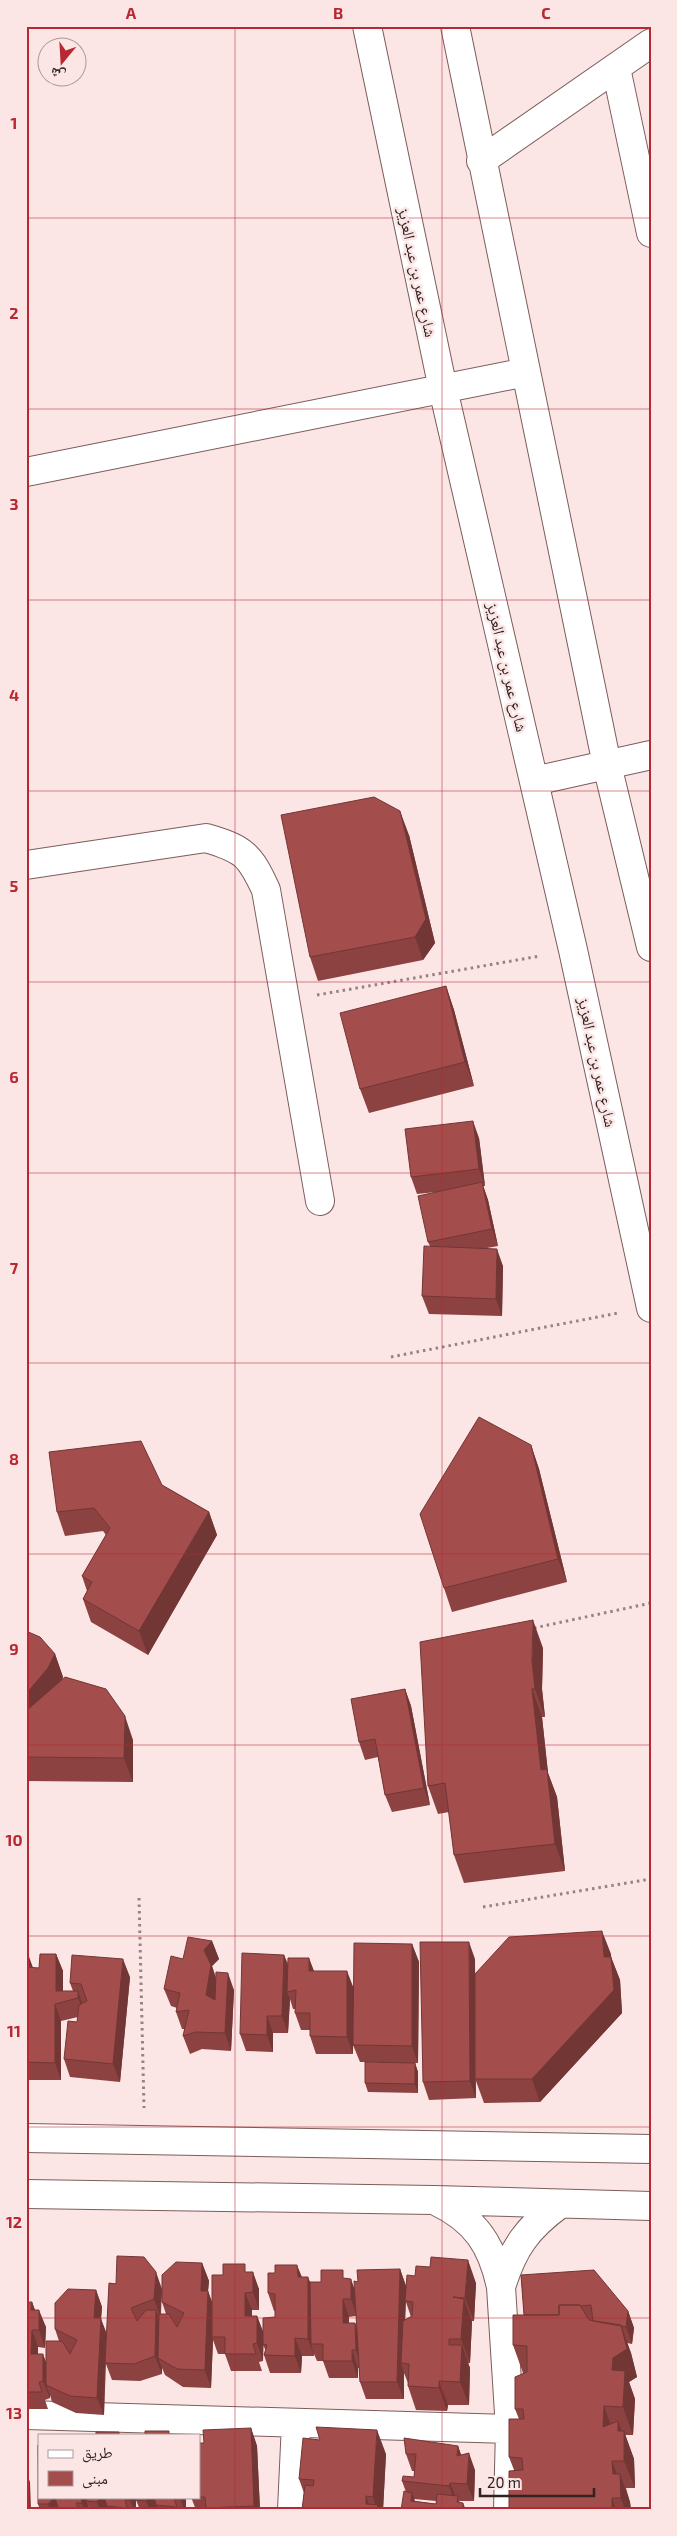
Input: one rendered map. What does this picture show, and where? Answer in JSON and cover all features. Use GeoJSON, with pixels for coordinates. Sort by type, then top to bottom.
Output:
{"type":"FeatureCollection","features":[{"type":"Feature","properties":{"kind":"street","name":"شارع عمر بن عبد العزيز"},"geometry":{"type":"LineString","coordinates":[[367,26],[443,389],[574,950],[651,1307]]}},
{"type":"Feature","properties":{"kind":"street"},"geometry":{"type":"LineString","coordinates":[[455,26],[481,162],[607,765],[651,947]]}},
{"type":"Feature","properties":{"kind":"street"},"geometry":{"type":"LineString","coordinates":[[481,162],[651,43]]}},
{"type":"Feature","properties":{"kind":"street"},"geometry":{"type":"LineString","coordinates":[[616,68],[651,233]]}},
{"type":"Feature","properties":{"kind":"street"},"geometry":{"type":"LineString","coordinates":[[26,472],[526,372]]}},
{"type":"Feature","properties":{"kind":"street"},"geometry":{"type":"LineString","coordinates":[[534,781],[651,755]]}},
{"type":"Feature","properties":{"kind":"street"},"geometry":{"type":"LineString","coordinates":[[26,865],[206,838],[233,846],[254,865],[266,890],[320,1201]]}},
{"type":"Feature","properties":{"kind":"street"},"geometry":{"type":"LineString","coordinates":[[26,2138],[651,2149]]}},
{"type":"Feature","properties":{"kind":"street"},"geometry":{"type":"LineString","coordinates":[[26,2194],[434,2200],[651,2206]]}},
{"type":"Feature","properties":{"kind":"street"},"geometry":{"type":"LineString","coordinates":[[434,2200],[455,2210],[473,2225],[487,2244],[497,2265],[501,2287],[510,2429],[508,2510]]}},
{"type":"Feature","properties":{"kind":"street"},"geometry":{"type":"LineString","coordinates":[[501,2287],[509,2262],[522,2239],[539,2220],[560,2204]]}},
{"type":"Feature","properties":{"kind":"street"},"geometry":{"type":"LineString","coordinates":[[26,2415],[510,2429]]}},
{"type":"Feature","properties":{"kind":"street"},"geometry":{"type":"LineString","coordinates":[[292,2510],[296,2423]]}},
{"type":"Feature","properties":{"kind":"path"},"geometry":{"type":"LineString","coordinates":[[285,1001],[574,950]]}},
{"type":"Feature","properties":{"kind":"path"},"geometry":{"type":"LineString","coordinates":[[391,1358],[651,1307]]}},
{"type":"Feature","properties":{"kind":"path"},"geometry":{"type":"LineString","coordinates":[[528,1629],[651,1603]]}},
{"type":"Feature","properties":{"kind":"path"},"geometry":{"type":"LineString","coordinates":[[483,1907],[651,1879]]}},
{"type":"Feature","properties":{"kind":"path"},"geometry":{"type":"LineString","coordinates":[[139,1898],[145,2140]]}},
{"type":"Feature","properties":{"kind":"building"},"geometry":{"type":"Polygon","coordinates":[[[374,797],[400,811],[426,919],[415,937],[310,957],[281,815],[374,797]]]}},
{"type":"Feature","properties":{"kind":"building"},"geometry":{"type":"Polygon","coordinates":[[[446,986],[465,1062],[360,1089],[340,1013],[446,986]]]}},
{"type":"Feature","properties":{"kind":"building"},"geometry":{"type":"Polygon","coordinates":[[[473,1121],[479,1169],[411,1177],[405,1129],[473,1121]]]}},
{"type":"Feature","properties":{"kind":"building"},"geometry":{"type":"Polygon","coordinates":[[[482,1182],[492,1229],[428,1242],[418,1196],[482,1182]]]}},
{"type":"Feature","properties":{"kind":"building"},"geometry":{"type":"Polygon","coordinates":[[[424,1246],[497,1249],[496,1299],[422,1296],[424,1246]]]}},
{"type":"Feature","properties":{"kind":"building"},"geometry":{"type":"Polygon","coordinates":[[[479,1417],[531,1445],[558,1559],[444,1588],[420,1514],[479,1417]]]}},
{"type":"Feature","properties":{"kind":"building"},"geometry":{"type":"Polygon","coordinates":[[[141,1441],[162,1485],[209,1512],[139,1631],[83,1599],[92,1582],[82,1576],[110,1528],[94,1508],[57,1512],[49,1452],[141,1441]]]}},
{"type":"Feature","properties":{"kind":"building"},"geometry":{"type":"Polygon","coordinates":[[[533,1620],[532,1661],[535,1689],[532,1689],[541,1770],[547,1769],[555,1844],[454,1855],[445,1783],[428,1786],[420,1642],[533,1620]]]}},
{"type":"Feature","properties":{"kind":"building"},"geometry":{"type":"Polygon","coordinates":[[[26,1631],[40,1637],[55,1654],[48,1668],[26,1694],[26,1631]]]}},
{"type":"Feature","properties":{"kind":"building"},"geometry":{"type":"Polygon","coordinates":[[[65,1677],[106,1689],[125,1716],[124,1758],[26,1757],[26,1711],[65,1677]]]}},
{"type":"Feature","properties":{"kind":"building"},"geometry":{"type":"Polygon","coordinates":[[[405,1689],[424,1788],[385,1795],[375,1739],[359,1742],[351,1699],[405,1689]]]}},
{"type":"Feature","properties":{"kind":"building"},"geometry":{"type":"Polygon","coordinates":[[[602,1931],[604,1957],[611,1957],[614,1990],[532,2079],[475,2079],[475,1974],[509,1937],[602,1931]]]}},
{"type":"Feature","properties":{"kind":"building"},"geometry":{"type":"Polygon","coordinates":[[[188,1937],[212,1941],[204,1950],[211,1965],[206,1995],[215,2000],[216,1972],[228,1973],[225,2033],[196,2032],[183,2036],[189,2010],[176,2012],[180,1993],[164,1989],[171,1956],[183,1959],[188,1937]]]}},
{"type":"Feature","properties":{"kind":"building"},"geometry":{"type":"Polygon","coordinates":[[[420,1942],[469,1942],[470,2081],[423,2082],[420,1942]]]}},
{"type":"Feature","properties":{"kind":"building"},"geometry":{"type":"Polygon","coordinates":[[[354,1943],[412,1944],[412,2046],[353,2045],[354,1943]]]}},
{"type":"Feature","properties":{"kind":"building"},"geometry":{"type":"Polygon","coordinates":[[[242,1953],[284,1955],[282,2016],[267,2016],[267,2035],[240,2034],[242,1953]]]}},
{"type":"Feature","properties":{"kind":"building"},"geometry":{"type":"Polygon","coordinates":[[[40,1954],[56,1954],[56,1991],[78,1991],[78,1998],[55,2004],[55,2063],[26,2062],[26,1967],[39,1968],[40,1954]]]}},
{"type":"Feature","properties":{"kind":"building"},"geometry":{"type":"Polygon","coordinates":[[[72,1955],[123,1959],[113,2064],[64,2059],[68,2021],[77,2022],[79,2005],[87,2001],[81,1984],[70,1983],[72,1955]]]}},
{"type":"Feature","properties":{"kind":"building"},"geometry":{"type":"Polygon","coordinates":[[[288,1958],[309,1958],[309,1971],[347,1971],[347,2037],[310,2036],[310,2013],[295,2013],[296,1990],[287,1992],[288,1958]]]}},
{"type":"Feature","properties":{"kind":"building"},"geometry":{"type":"Polygon","coordinates":[[[365,2062],[415,2063],[415,2084],[365,2083],[365,2062]]]}},
{"type":"Feature","properties":{"kind":"building"},"geometry":{"type":"Polygon","coordinates":[[[117,2256],[144,2257],[156,2272],[154,2299],[131,2308],[137,2321],[146,2310],[156,2310],[155,2356],[134,2364],[105,2363],[109,2283],[116,2284],[117,2256]]]}},
{"type":"Feature","properties":{"kind":"building"},"geometry":{"type":"Polygon","coordinates":[[[431,2257],[468,2260],[465,2298],[453,2297],[464,2299],[461,2339],[449,2339],[449,2345],[462,2345],[460,2382],[439,2381],[439,2388],[408,2386],[409,2364],[401,2363],[403,2321],[412,2316],[413,2302],[405,2301],[407,2275],[415,2276],[416,2266],[430,2267],[431,2257]]]}},
{"type":"Feature","properties":{"kind":"building"},"geometry":{"type":"Polygon","coordinates":[[[176,2262],[202,2263],[201,2291],[208,2291],[205,2370],[177,2369],[158,2358],[159,2314],[169,2314],[177,2327],[184,2313],[162,2302],[162,2275],[176,2262]]]}},
{"type":"Feature","properties":{"kind":"building"},"geometry":{"type":"Polygon","coordinates":[[[223,2264],[245,2264],[245,2272],[253,2272],[253,2292],[245,2293],[245,2316],[257,2316],[257,2343],[253,2344],[256,2354],[225,2354],[225,2337],[212,2337],[212,2275],[223,2275],[223,2264]]]}},
{"type":"Feature","properties":{"kind":"building"},"geometry":{"type":"Polygon","coordinates":[[[275,2265],[297,2265],[298,2277],[308,2277],[308,2339],[295,2338],[295,2356],[264,2355],[267,2345],[263,2344],[263,2318],[275,2317],[275,2294],[268,2293],[268,2273],[275,2273],[275,2265]]]}},
{"type":"Feature","properties":{"kind":"building"},"geometry":{"type":"Polygon","coordinates":[[[400,2269],[397,2382],[360,2382],[354,2281],[358,2282],[357,2270],[400,2269]]]}},
{"type":"Feature","properties":{"kind":"building"},"geometry":{"type":"Polygon","coordinates":[[[321,2270],[343,2270],[343,2278],[351,2279],[351,2299],[343,2299],[343,2323],[355,2323],[356,2350],[352,2350],[352,2361],[323,2361],[323,2344],[311,2344],[310,2282],[321,2282],[321,2270]]]}},
{"type":"Feature","properties":{"kind":"building"},"geometry":{"type":"Polygon","coordinates":[[[594,2270],[628,2311],[626,2327],[593,2321],[591,2305],[559,2305],[559,2315],[524,2315],[521,2275],[594,2270]]]}},
{"type":"Feature","properties":{"kind":"building"},"geometry":{"type":"Polygon","coordinates":[[[68,2289],[96,2290],[94,2318],[101,2318],[97,2398],[70,2396],[46,2385],[46,2341],[62,2341],[70,2354],[77,2340],[55,2329],[55,2303],[68,2289]]]}},
{"type":"Feature","properties":{"kind":"building"},"geometry":{"type":"Polygon","coordinates":[[[26,2302],[32,2302],[31,2310],[39,2310],[39,2330],[32,2330],[31,2354],[43,2354],[43,2381],[39,2382],[42,2392],[26,2392],[26,2302]]]}},
{"type":"Feature","properties":{"kind":"building"},"geometry":{"type":"Polygon","coordinates":[[[559,2305],[580,2305],[589,2320],[621,2325],[627,2349],[613,2358],[612,2370],[625,2371],[623,2407],[604,2406],[603,2427],[618,2421],[618,2431],[624,2431],[624,2461],[612,2461],[613,2474],[620,2474],[621,2498],[612,2498],[612,2510],[509,2510],[509,2471],[523,2470],[522,2458],[509,2457],[509,2419],[524,2419],[523,2409],[515,2409],[515,2377],[527,2372],[527,2346],[513,2345],[513,2315],[559,2315],[559,2305]]]}},
{"type":"Feature","properties":{"kind":"building"},"geometry":{"type":"Polygon","coordinates":[[[316,2427],[377,2430],[373,2497],[366,2496],[366,2504],[378,2505],[377,2510],[302,2510],[305,2485],[313,2486],[314,2480],[299,2479],[303,2438],[320,2440],[316,2427]]]}},
{"type":"Feature","properties":{"kind":"building"},"geometry":{"type":"Polygon","coordinates":[[[251,2428],[254,2506],[206,2508],[205,2497],[200,2497],[200,2443],[204,2443],[203,2430],[251,2428]]]}},
{"type":"Feature","properties":{"kind":"building"},"geometry":{"type":"Polygon","coordinates":[[[145,2431],[169,2431],[169,2434],[145,2434],[145,2431]]]}},
{"type":"Feature","properties":{"kind":"building"},"geometry":{"type":"Polygon","coordinates":[[[96,2432],[119,2432],[119,2434],[96,2434],[96,2432]]]}},
{"type":"Feature","properties":{"kind":"building"},"geometry":{"type":"Polygon","coordinates":[[[404,2438],[458,2446],[457,2456],[469,2453],[467,2484],[450,2483],[449,2486],[402,2481],[403,2476],[414,2477],[416,2454],[406,2454],[404,2438]]]}},
{"type":"Feature","properties":{"kind":"building"},"geometry":{"type":"Polygon","coordinates":[[[404,2491],[412,2493],[411,2501],[436,2504],[437,2494],[458,2496],[457,2502],[463,2503],[463,2510],[401,2510],[404,2491]]]}},
{"type":"Feature","properties":{"kind":"building"},"geometry":{"type":"Polygon","coordinates":[[[38,2498],[53,2498],[48,2504],[38,2504],[38,2498]]]}},
{"type":"Feature","properties":{"kind":"building"},"geometry":{"type":"Polygon","coordinates":[[[55,2498],[81,2498],[82,2503],[76,2503],[79,2510],[58,2508],[55,2498]]]}},
{"type":"Feature","properties":{"kind":"building"},"geometry":{"type":"Polygon","coordinates":[[[86,2498],[99,2498],[97,2502],[86,2501],[86,2498]]]}},
{"type":"Feature","properties":{"kind":"building"},"geometry":{"type":"Polygon","coordinates":[[[104,2498],[130,2498],[130,2500],[125,2500],[127,2508],[107,2506],[104,2498]]]}},
{"type":"Feature","properties":{"kind":"building"},"geometry":{"type":"Polygon","coordinates":[[[136,2498],[148,2498],[146,2501],[136,2500],[136,2498]]]}},
{"type":"Feature","properties":{"kind":"building"},"geometry":{"type":"Polygon","coordinates":[[[154,2498],[180,2498],[174,2499],[177,2507],[156,2505],[154,2498]]]}}]}
